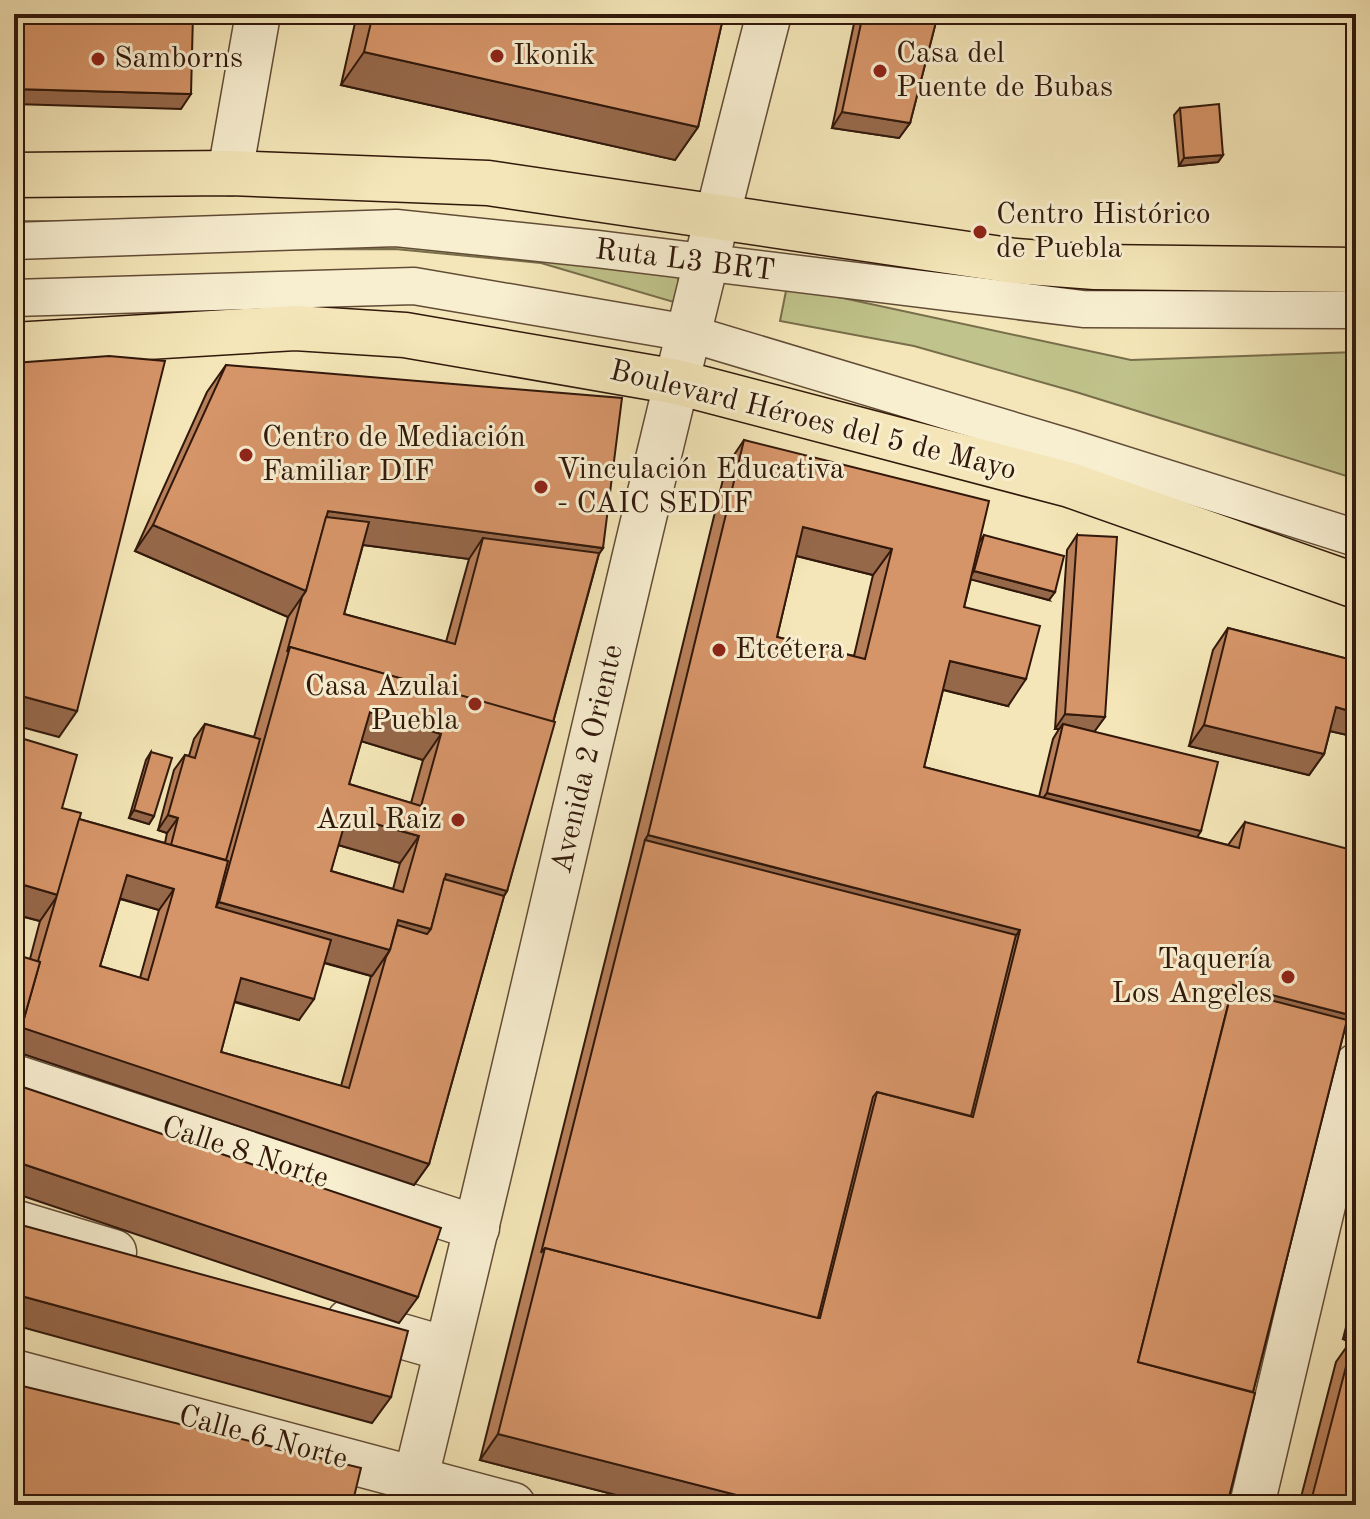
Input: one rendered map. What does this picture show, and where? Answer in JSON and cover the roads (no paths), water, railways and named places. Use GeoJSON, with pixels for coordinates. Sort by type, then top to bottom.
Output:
{"type":"FeatureCollection","features":[{"type":"Feature","properties":{"kind":"main road"},"geometry":{"type":"LineString","coordinates":[[14,175],[230,173],[488,183],[1015,261],[1095,267],[1356,270]]}},
{"type":"Feature","properties":{"kind":"main road","name":"Boulevard Héroes del 5 de Mayo"},"geometry":{"type":"LineString","coordinates":[[14,345],[295,328],[405,335],[677,382],[1070,485],[1356,586]]}},
{"type":"Feature","properties":{"kind":"street"},"geometry":{"type":"LineString","coordinates":[[230,173],[258,14]]}},
{"type":"Feature","properties":{"kind":"street","name":"Avenida 2 Oriente"},"geometry":{"type":"LineString","coordinates":[[412,1492],[716,215],[769,14]]}},
{"type":"Feature","properties":{"kind":"street"},"geometry":{"type":"LineString","coordinates":[[1252,1505],[1356,1066]]}},
{"type":"Feature","properties":{"kind":"street","name":"Calle 8 Norte"},"geometry":{"type":"LineString","coordinates":[[14,1077],[477,1228]]}},
{"type":"Feature","properties":{"kind":"street"},"geometry":{"type":"LineString","coordinates":[[14,1222],[148,1262]]}},
{"type":"Feature","properties":{"kind":"street"},"geometry":{"type":"LineString","coordinates":[[312,1310],[446,1349]]}},
{"type":"Feature","properties":{"kind":"street","name":"Calle 6 Norte"},"geometry":{"type":"LineString","coordinates":[[14,1372],[412,1492],[513,1505]]}},
{"type":"Feature","properties":{"kind":"lane","name":"Ruta L3 BRT"},"geometry":{"type":"LineString","coordinates":[[14,241],[396,228],[1083,309],[1356,310]]}},
{"type":"Feature","properties":{"kind":"lane"},"geometry":{"type":"LineString","coordinates":[[14,298],[414,286],[688,333],[1071,448],[1356,538]]}},
{"type":"Feature","properties":{"kind":"place","name":"Ikonik"},"geometry":{"type":"Point","coordinates":[497,56]}},
{"type":"Feature","properties":{"kind":"place","name":"Samborns"},"geometry":{"type":"Point","coordinates":[98,59]}},
{"type":"Feature","properties":{"kind":"place","name":"Casa del Puente de Bubas"},"geometry":{"type":"Point","coordinates":[880,71]}},
{"type":"Feature","properties":{"kind":"place","name":"Centro Histórico de Puebla"},"geometry":{"type":"Point","coordinates":[980,232]}},
{"type":"Feature","properties":{"kind":"place","name":"Centro de Mediación Familiar DIF"},"geometry":{"type":"Point","coordinates":[246,455]}},
{"type":"Feature","properties":{"kind":"place","name":"Vinculación Educativa - CAIC SEDIF"},"geometry":{"type":"Point","coordinates":[541,487]}},
{"type":"Feature","properties":{"kind":"place","name":"Etcétera"},"geometry":{"type":"Point","coordinates":[719,650]}},
{"type":"Feature","properties":{"kind":"place","name":"Casa Azulai Puebla"},"geometry":{"type":"Point","coordinates":[475,704]}},
{"type":"Feature","properties":{"kind":"place","name":"Azul Raiz"},"geometry":{"type":"Point","coordinates":[458,820]}},
{"type":"Feature","properties":{"kind":"place","name":"Taquería Los Angeles"},"geometry":{"type":"Point","coordinates":[1288,977]}}]}
